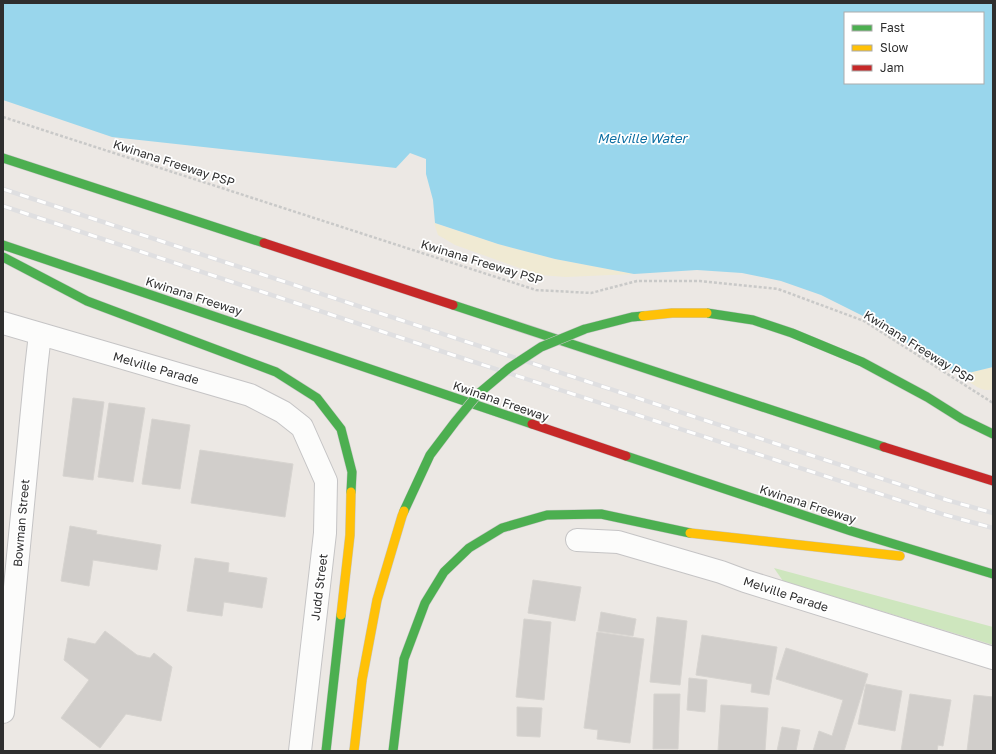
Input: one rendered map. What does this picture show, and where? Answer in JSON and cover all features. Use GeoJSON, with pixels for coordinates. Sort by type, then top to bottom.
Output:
{"type":"FeatureCollection","features":[{"type":"Feature","properties":{"kind":"highway"},"geometry":{"type":"LineString","coordinates":[[3,158],[120,195],[912,456],[993,480]]}},
{"type":"Feature","properties":{"kind":"highway","name":"Kwinana Freeway"},"geometry":{"type":"LineString","coordinates":[[3,245],[305,345],[695,481],[993,574]]}},
{"type":"Feature","properties":{"kind":"highway"},"geometry":{"type":"LineString","coordinates":[[3,257],[87,301],[276,372],[316,398],[341,429],[352,472],[350,535],[326,751]]}},
{"type":"Feature","properties":{"kind":"highway"},"geometry":{"type":"LineString","coordinates":[[354,751],[362,680],[377,600],[402,516],[430,455],[454,422],[478,394],[509,368],[541,347],[585,329],[632,317],[672,313],[707,313],[753,320],[792,333],[862,362],[993,434]]}},
{"type":"Feature","properties":{"kind":"highway"},"geometry":{"type":"LineString","coordinates":[[393,751],[404,659],[425,603],[444,572],[469,548],[502,528],[547,515],[601,514],[683,532],[949,561]]}},
{"type":"Feature","properties":{"kind":"street","name":"Melville Parade"},"geometry":{"type":"LineString","coordinates":[[3,324],[250,395],[283,412],[302,427]]}},
{"type":"Feature","properties":{"kind":"street","name":"Bowman Street"},"geometry":{"type":"LineString","coordinates":[[3,712],[40,334]]}},
{"type":"Feature","properties":{"kind":"street","name":"Judd Street"},"geometry":{"type":"LineString","coordinates":[[300,751],[325,533],[326,481],[302,427]]}},
{"type":"Feature","properties":{"kind":"street","name":"Melville Parade"},"geometry":{"type":"LineString","coordinates":[[577,540],[618,542],[721,572],[753,584],[993,658]]}},
{"type":"Feature","properties":{"kind":"path","name":"Kwinana Freeway PSP"},"geometry":{"type":"LineString","coordinates":[[3,117],[536,290],[591,293],[637,281],[700,281],[778,289],[864,321],[993,403]]}},
{"type":"Feature","properties":{"kind":"green space"},"geometry":{"type":"Polygon","coordinates":[[[774,568],[993,627],[993,645],[783,581],[774,568]]]}},
{"type":"Feature","properties":{"kind":"sand"},"geometry":{"type":"Polygon","coordinates":[[[434,223],[498,244],[555,259],[634,274],[566,277],[539,275],[455,245],[438,235],[434,223]]]}},
{"type":"Feature","properties":{"kind":"sand"},"geometry":{"type":"Polygon","coordinates":[[[993,367],[993,389],[989,390],[984,390],[976,386],[960,375],[993,367]]]}},
{"type":"Feature","properties":{"kind":"water","name":"Melville Water"},"geometry":{"type":"Polygon","coordinates":[[[3,3],[993,3],[993,367],[960,375],[865,317],[821,295],[781,281],[742,273],[697,270],[634,274],[555,259],[498,244],[435,223],[433,200],[426,174],[426,159],[410,153],[396,168],[112,137],[3,100],[3,3]]]}},
{"type":"Feature","properties":{"kind":"building"},"geometry":{"type":"Polygon","coordinates":[[[73,398],[104,402],[93,480],[63,476],[73,398]]]}},
{"type":"Feature","properties":{"kind":"building"},"geometry":{"type":"Polygon","coordinates":[[[109,403],[145,408],[133,482],[98,477],[109,403]]]}},
{"type":"Feature","properties":{"kind":"building"},"geometry":{"type":"Polygon","coordinates":[[[152,419],[190,425],[180,489],[142,484],[152,419]]]}},
{"type":"Feature","properties":{"kind":"building"},"geometry":{"type":"Polygon","coordinates":[[[200,450],[293,464],[285,517],[191,503],[200,450]]]}},
{"type":"Feature","properties":{"kind":"building"},"geometry":{"type":"Polygon","coordinates":[[[70,526],[97,531],[96,534],[161,545],[157,570],[93,560],[89,586],[61,581],[70,526]]]}},
{"type":"Feature","properties":{"kind":"building"},"geometry":{"type":"Polygon","coordinates":[[[195,558],[229,563],[228,572],[267,578],[262,608],[224,602],[222,616],[187,611],[195,558]]]}},
{"type":"Feature","properties":{"kind":"building"},"geometry":{"type":"Polygon","coordinates":[[[533,580],[581,587],[575,621],[528,613],[533,580]]]}},
{"type":"Feature","properties":{"kind":"building"},"geometry":{"type":"Polygon","coordinates":[[[601,612],[636,619],[633,636],[598,631],[601,612]]]}},
{"type":"Feature","properties":{"kind":"building"},"geometry":{"type":"Polygon","coordinates":[[[657,617],[687,621],[680,685],[650,682],[657,617]]]}},
{"type":"Feature","properties":{"kind":"building"},"geometry":{"type":"Polygon","coordinates":[[[524,619],[551,622],[544,700],[516,697],[524,619]]]}},
{"type":"Feature","properties":{"kind":"building"},"geometry":{"type":"Polygon","coordinates":[[[105,631],[137,655],[150,658],[154,653],[172,667],[161,721],[126,714],[100,748],[61,718],[89,680],[64,660],[68,638],[95,644],[105,631]]]}},
{"type":"Feature","properties":{"kind":"building"},"geometry":{"type":"Polygon","coordinates":[[[597,632],[644,639],[630,743],[597,739],[598,730],[584,728],[597,632]]]}},
{"type":"Feature","properties":{"kind":"building"},"geometry":{"type":"Polygon","coordinates":[[[702,635],[777,647],[769,695],[751,692],[752,684],[696,675],[702,635]]]}},
{"type":"Feature","properties":{"kind":"building"},"geometry":{"type":"Polygon","coordinates":[[[786,648],[868,674],[844,751],[813,751],[819,731],[832,736],[843,700],[776,679],[786,648]]]}},
{"type":"Feature","properties":{"kind":"building"},"geometry":{"type":"Polygon","coordinates":[[[689,678],[707,680],[705,712],[687,710],[689,678]]]}},
{"type":"Feature","properties":{"kind":"building"},"geometry":{"type":"Polygon","coordinates":[[[866,684],[902,691],[895,731],[858,724],[866,684]]]}},
{"type":"Feature","properties":{"kind":"building"},"geometry":{"type":"Polygon","coordinates":[[[654,694],[680,694],[678,749],[653,749],[654,694]]]}},
{"type":"Feature","properties":{"kind":"building"},"geometry":{"type":"Polygon","coordinates":[[[910,694],[951,700],[943,746],[938,745],[937,751],[901,751],[910,694]]]}},
{"type":"Feature","properties":{"kind":"building"},"geometry":{"type":"Polygon","coordinates":[[[974,695],[993,697],[993,751],[967,751],[974,695]]]}},
{"type":"Feature","properties":{"kind":"building"},"geometry":{"type":"Polygon","coordinates":[[[721,705],[768,708],[765,751],[718,751],[721,705]]]}},
{"type":"Feature","properties":{"kind":"building"},"geometry":{"type":"Polygon","coordinates":[[[517,707],[542,708],[540,737],[517,736],[517,707]]]}},
{"type":"Feature","properties":{"kind":"building"},"geometry":{"type":"Polygon","coordinates":[[[782,727],[800,730],[796,751],[777,751],[782,727]]]}},
{"type":"Feature","properties":{"kind":"railway"},"geometry":{"type":"LineString","coordinates":[[3,189],[947,500],[993,513]]}},
{"type":"Feature","properties":{"kind":"railway"},"geometry":{"type":"LineString","coordinates":[[3,206],[468,360],[942,514],[993,528]]}},
{"type":"Feature","properties":{"kind":"traffic: fast"},"geometry":{"type":"LineString","coordinates":[[3,158],[264,243]]}},
{"type":"Feature","properties":{"kind":"traffic: fast"},"geometry":{"type":"LineString","coordinates":[[3,245],[532,424]]}},
{"type":"Feature","properties":{"kind":"traffic: fast"},"geometry":{"type":"LineString","coordinates":[[3,257],[87,301],[276,372],[317,398],[341,429],[352,472],[351,492]]}},
{"type":"Feature","properties":{"kind":"traffic: fast"},"geometry":{"type":"LineString","coordinates":[[453,305],[884,447]]}},
{"type":"Feature","properties":{"kind":"traffic: fast"},"geometry":{"type":"LineString","coordinates":[[707,313],[753,320],[792,333],[862,362],[927,397],[962,419],[993,434]]}},
{"type":"Feature","properties":{"kind":"traffic: fast"},"geometry":{"type":"LineString","coordinates":[[404,511],[430,455],[478,394],[509,368],[541,347],[585,329],[632,317],[643,316]]}},
{"type":"Feature","properties":{"kind":"traffic: fast"},"geometry":{"type":"LineString","coordinates":[[626,456],[851,531],[993,574]]}},
{"type":"Feature","properties":{"kind":"traffic: fast"},"geometry":{"type":"LineString","coordinates":[[393,751],[404,659],[425,603],[444,572],[469,548],[502,528],[547,515],[601,514],[690,533]]}},
{"type":"Feature","properties":{"kind":"traffic: fast"},"geometry":{"type":"LineString","coordinates":[[326,751],[341,615]]}},
{"type":"Feature","properties":{"kind":"traffic: slow"},"geometry":{"type":"LineString","coordinates":[[643,316],[672,313],[707,313]]}},
{"type":"Feature","properties":{"kind":"traffic: slow"},"geometry":{"type":"LineString","coordinates":[[341,615],[350,535],[351,492]]}},
{"type":"Feature","properties":{"kind":"traffic: slow"},"geometry":{"type":"LineString","coordinates":[[362,680],[377,600],[404,511]]}},
{"type":"Feature","properties":{"kind":"traffic: slow"},"geometry":{"type":"LineString","coordinates":[[690,533],[900,556]]}},
{"type":"Feature","properties":{"kind":"traffic: slow"},"geometry":{"type":"LineString","coordinates":[[354,751],[362,680]]}},
{"type":"Feature","properties":{"kind":"traffic: jam"},"geometry":{"type":"LineString","coordinates":[[264,243],[453,305]]}},
{"type":"Feature","properties":{"kind":"traffic: jam"},"geometry":{"type":"LineString","coordinates":[[532,424],[626,456]]}},
{"type":"Feature","properties":{"kind":"traffic: jam"},"geometry":{"type":"LineString","coordinates":[[884,447],[993,481]]}}]}
